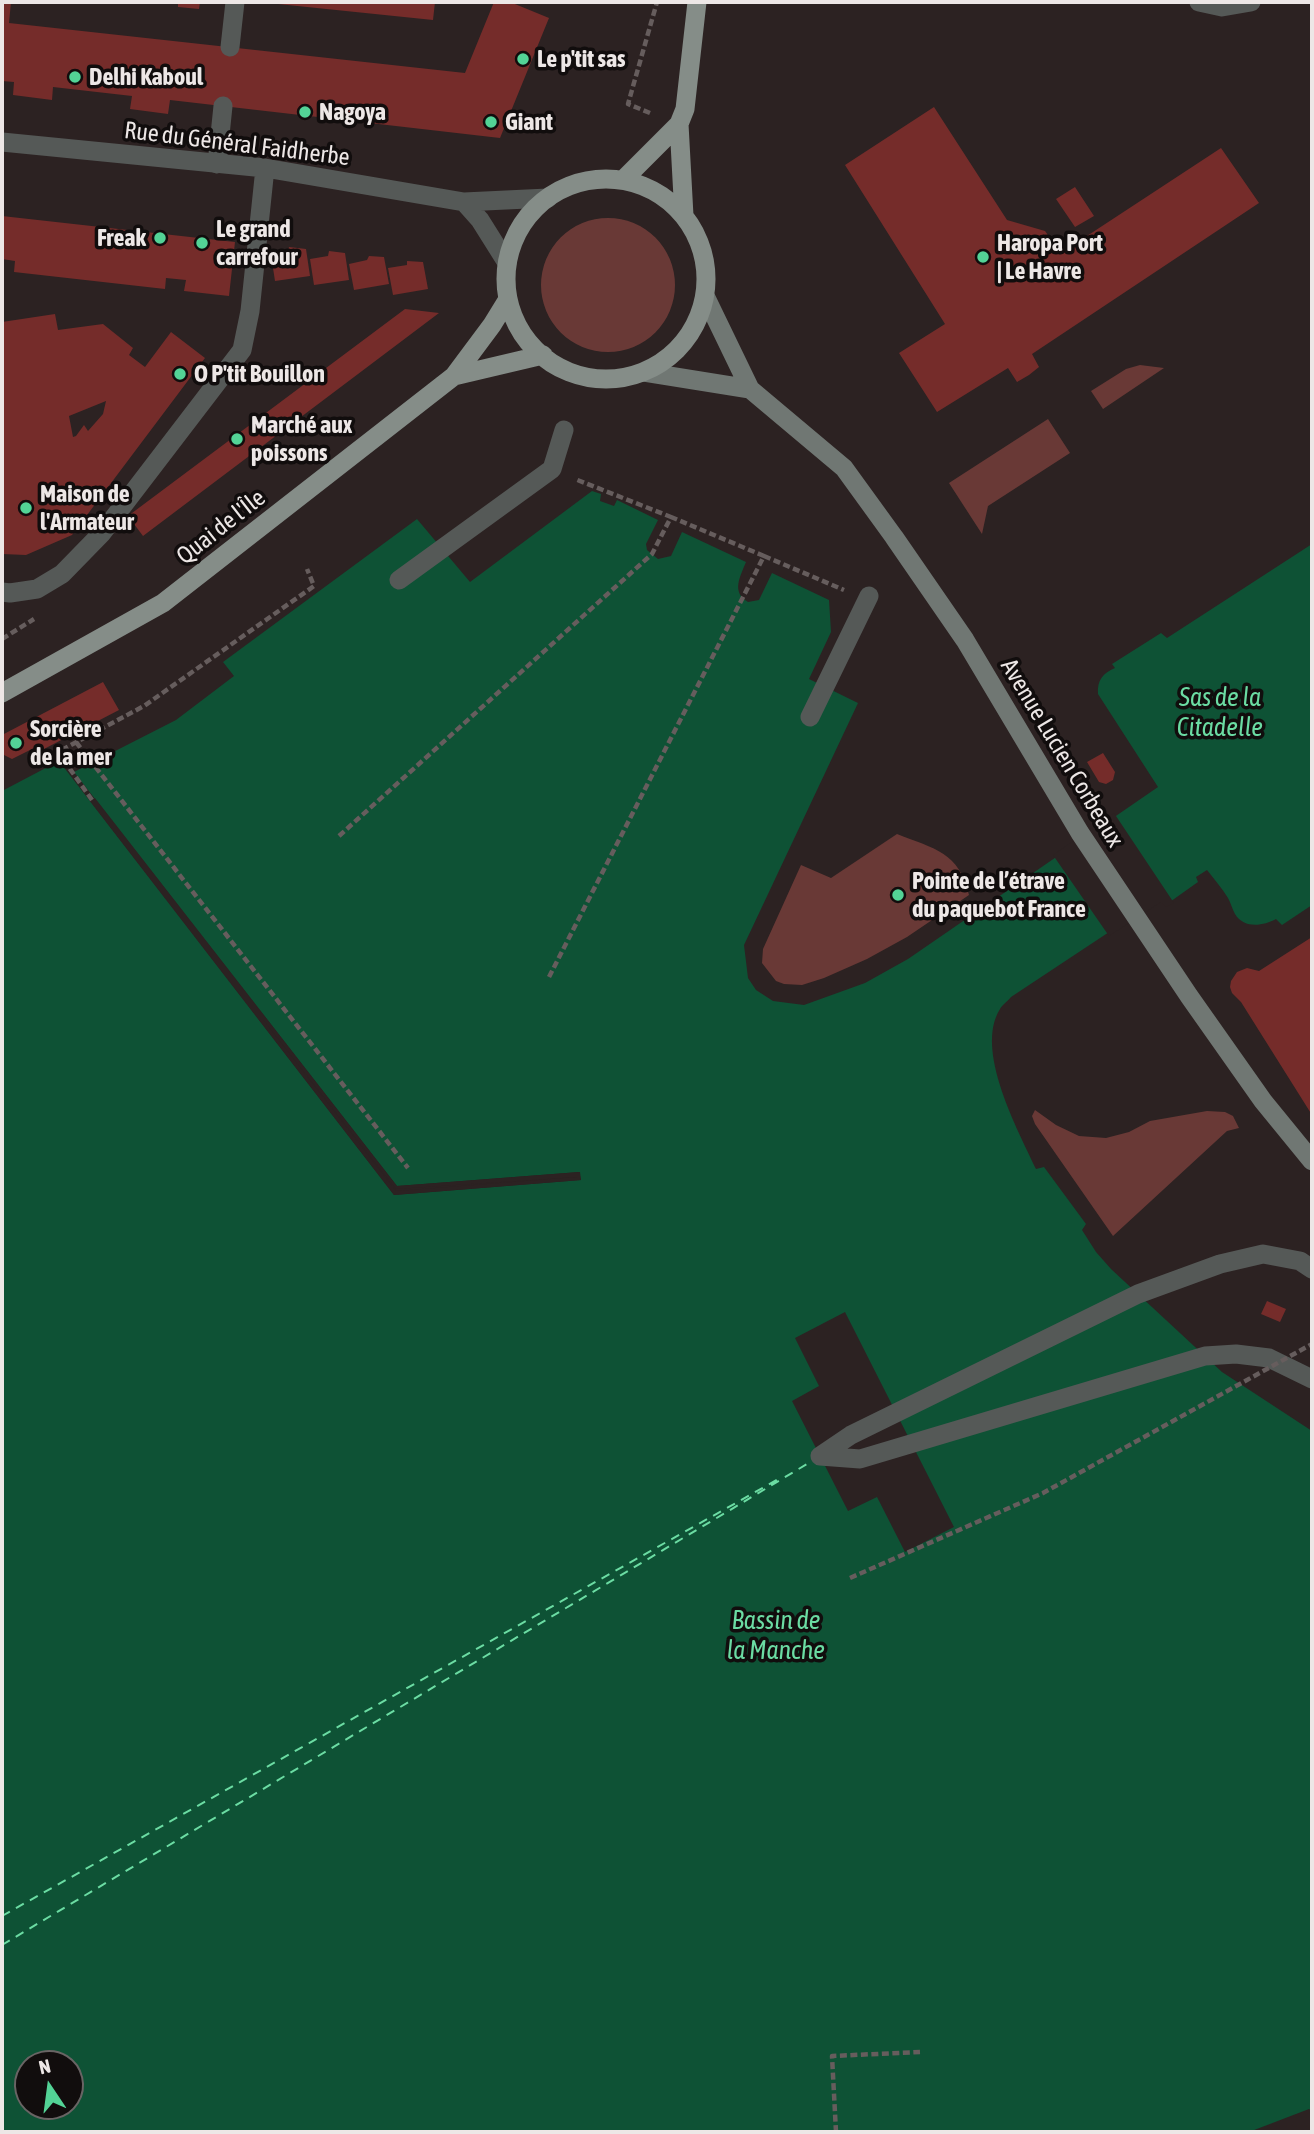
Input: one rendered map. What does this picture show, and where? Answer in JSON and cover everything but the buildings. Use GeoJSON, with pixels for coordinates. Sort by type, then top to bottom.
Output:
{"type":"FeatureCollection","features":[{"type":"Feature","properties":{"kind":"main road"},"geometry":{"type":"LineString","coordinates":[[623,180],[679,124],[685,109],[697,2]]}},
{"type":"Feature","properties":{"kind":"main road"},"geometry":{"type":"LineString","coordinates":[[679,124],[684,216]]}},
{"type":"Feature","properties":{"kind":"main road"},"geometry":{"type":"LineString","coordinates":[[623,180],[657,192],[684,216],[700,242],[706,272],[706,298],[692,332],[671,355],[644,372],[613,379],[582,376],[553,364],[533,347],[517,325],[508,299],[507,263],[521,226],[533,210],[548,198],[566,187],[585,181],[623,180]]}},
{"type":"Feature","properties":{"kind":"main road","name":"Avenue Lucien Corbeaux"},"geometry":{"type":"LineString","coordinates":[[706,298],[750,389],[844,467],[965,640],[1080,833],[1189,996],[1263,1101],[1312,1161]]}},
{"type":"Feature","properties":{"kind":"main road","name":"Quai de l'Île"},"geometry":{"type":"LineString","coordinates":[[2,693],[163,603],[454,376],[508,299]]}},
{"type":"Feature","properties":{"kind":"main road","name":"Quai de l'Île"},"geometry":{"type":"LineString","coordinates":[[454,376],[543,355]]}},
{"type":"Feature","properties":{"kind":"main road"},"geometry":{"type":"LineString","coordinates":[[644,372],[750,389]]}},
{"type":"Feature","properties":{"kind":"street"},"geometry":{"type":"LineString","coordinates":[[230,47],[235,2]]}},
{"type":"Feature","properties":{"kind":"street"},"geometry":{"type":"LineString","coordinates":[[1199,2],[1222,7],[1251,2]]}},
{"type":"Feature","properties":{"kind":"street"},"geometry":{"type":"LineString","coordinates":[[217,164],[223,106]]}},
{"type":"Feature","properties":{"kind":"street","name":"Rue du Général Faidherbe"},"geometry":{"type":"LineString","coordinates":[[2,142],[265,168],[464,202],[548,198]]}},
{"type":"Feature","properties":{"kind":"street"},"geometry":{"type":"LineString","coordinates":[[2,592],[37,589],[62,574],[102,533],[242,350],[250,311],[265,168]]}},
{"type":"Feature","properties":{"kind":"street"},"geometry":{"type":"LineString","coordinates":[[464,202],[480,220],[507,263]]}},
{"type":"Feature","properties":{"kind":"street"},"geometry":{"type":"LineString","coordinates":[[399,580],[552,469],[564,430]]}},
{"type":"Feature","properties":{"kind":"street"},"geometry":{"type":"LineString","coordinates":[[810,717],[870,596]]}},
{"type":"Feature","properties":{"kind":"street"},"geometry":{"type":"LineString","coordinates":[[1312,1269],[1300,1261],[1263,1254],[1220,1264],[1138,1294],[851,1435],[820,1456],[860,1459],[1205,1356],[1236,1354],[1269,1358],[1312,1379]]}},
{"type":"Feature","properties":{"kind":"path"},"geometry":{"type":"LineString","coordinates":[[654,115],[628,104],[657,2]]}},
{"type":"Feature","properties":{"kind":"path"},"geometry":{"type":"LineString","coordinates":[[552,469],[841,589],[870,596]]}},
{"type":"Feature","properties":{"kind":"path"},"geometry":{"type":"LineString","coordinates":[[339,836],[653,554],[671,517]]}},
{"type":"Feature","properties":{"kind":"path"},"geometry":{"type":"LineString","coordinates":[[549,977],[764,556]]}},
{"type":"Feature","properties":{"kind":"path"},"geometry":{"type":"LineString","coordinates":[[92,800],[58,752],[144,706],[314,586],[307,569]]}},
{"type":"Feature","properties":{"kind":"path"},"geometry":{"type":"LineString","coordinates":[[76,742],[408,1168]]}},
{"type":"Feature","properties":{"kind":"path"},"geometry":{"type":"LineString","coordinates":[[850,1578],[1043,1493],[1312,1344]]}},
{"type":"Feature","properties":{"kind":"path"},"geometry":{"type":"LineString","coordinates":[[836,2132],[832,2056],[920,2052]]}},
{"type":"Feature","properties":{"kind":"shaded area"},"geometry":{"type":"Polygon","coordinates":[[[608,218],[634,223],[655,238],[670,259],[675,285],[670,311],[655,332],[634,347],[608,352],[582,347],[561,332],[546,311],[541,285],[546,259],[561,238],[582,223],[608,218]]]}},
{"type":"Feature","properties":{"kind":"shaded area"},"geometry":{"type":"Polygon","coordinates":[[[1140,365],[1164,368],[1103,409],[1091,391],[1126,369],[1140,365]]]}},
{"type":"Feature","properties":{"kind":"shaded area"},"geometry":{"type":"Polygon","coordinates":[[[1048,419],[1070,453],[988,506],[982,534],[949,483],[1048,419]]]}},
{"type":"Feature","properties":{"kind":"shaded area"},"geometry":{"type":"Polygon","coordinates":[[[897,834],[944,854],[959,869],[969,895],[907,937],[867,959],[802,985],[776,981],[762,963],[763,949],[801,865],[831,878],[897,834]]]}},
{"type":"Feature","properties":{"kind":"shaded area"},"geometry":{"type":"Polygon","coordinates":[[[1035,1110],[1056,1125],[1079,1136],[1106,1138],[1129,1132],[1150,1121],[1207,1111],[1225,1112],[1233,1116],[1239,1128],[1227,1131],[1113,1236],[1035,1124],[1032,1116],[1035,1110]]]}},
{"type":"Feature","properties":{"kind":"water","name":"Bassin de la Manche"},"geometry":{"type":"Polygon","coordinates":[[[592,491],[601,494],[600,501],[614,506],[617,500],[658,520],[646,544],[647,550],[658,559],[671,556],[682,532],[746,562],[738,589],[748,602],[759,600],[772,573],[829,600],[831,632],[809,679],[858,703],[744,945],[748,978],[756,990],[773,1001],[804,1005],[865,983],[908,959],[1158,787],[1098,694],[1102,678],[1115,668],[1112,664],[1161,633],[1167,638],[1312,544],[1312,905],[1282,925],[1276,919],[1260,924],[1248,924],[1235,914],[1226,894],[1207,870],[1196,877],[1198,882],[1167,904],[1162,897],[1011,997],[1000,1009],[993,1026],[992,1046],[1001,1090],[1036,1169],[1044,1167],[1086,1224],[1082,1230],[1096,1252],[1222,1372],[1312,1431],[1312,2111],[1309,2109],[1249,2132],[2,2132],[2,791],[59,761],[394,1195],[581,1180],[579,1172],[397,1186],[74,772],[176,720],[234,676],[223,662],[417,519],[470,582],[592,491]]]}},
{"type":"Feature","properties":{"kind":"pier"},"geometry":{"type":"Polygon","coordinates":[[[95,798],[397,1186],[580,1172],[581,1180],[394,1195],[90,801],[95,798]],[[261,1017],[396,1191],[577,1177],[396,1189],[261,1017]]]}},
{"type":"Feature","properties":{"kind":"pier"},"geometry":{"type":"Polygon","coordinates":[[[1114,813],[1174,903],[1166,907],[1161,902],[1109,936],[1053,855],[1114,813]]]}},
{"type":"Feature","properties":{"kind":"pier"},"geometry":{"type":"Polygon","coordinates":[[[845,1312],[954,1527],[905,1552],[877,1497],[848,1511],[792,1401],[819,1386],[795,1338],[845,1312]]]}},
{"type":"Feature","properties":{"kind":"ferry route"},"geometry":{"type":"LineString","coordinates":[[2,1945],[812,1461]]}},
{"type":"Feature","properties":{"kind":"ferry route"},"geometry":{"type":"LineString","coordinates":[[2,1916],[782,1477]]}},
{"type":"Feature","properties":{"kind":"place","name":"Le p'tit sas"},"geometry":{"type":"Point","coordinates":[523,59]}},
{"type":"Feature","properties":{"kind":"place","name":"Delhi Kaboul"},"geometry":{"type":"Point","coordinates":[75,77]}},
{"type":"Feature","properties":{"kind":"place","name":"Nagoya"},"geometry":{"type":"Point","coordinates":[305,112]}},
{"type":"Feature","properties":{"kind":"place","name":"Giant"},"geometry":{"type":"Point","coordinates":[491,122]}},
{"type":"Feature","properties":{"kind":"place","name":"Freak"},"geometry":{"type":"Point","coordinates":[160,238]}},
{"type":"Feature","properties":{"kind":"place","name":"Le grand carrefour"},"geometry":{"type":"Point","coordinates":[202,243]}},
{"type":"Feature","properties":{"kind":"place","name":"Haropa Port | Le Havre"},"geometry":{"type":"Point","coordinates":[983,257]}},
{"type":"Feature","properties":{"kind":"place","name":"O P'tit Bouillon"},"geometry":{"type":"Point","coordinates":[180,374]}},
{"type":"Feature","properties":{"kind":"place","name":"Marché aux poissons"},"geometry":{"type":"Point","coordinates":[237,439]}},
{"type":"Feature","properties":{"kind":"place","name":"Maison de l'Armateur"},"geometry":{"type":"Point","coordinates":[26,508]}},
{"type":"Feature","properties":{"kind":"place","name":"Sorcière de la mer"},"geometry":{"type":"Point","coordinates":[16,743]}},
{"type":"Feature","properties":{"kind":"place","name":"Pointe de l’étrave du paquebot France"},"geometry":{"type":"Point","coordinates":[898,895]}},
{"type":"Feature","properties":{"kind":"water label","name":"Sas de la Citadelle"},"geometry":{"type":"Point","coordinates":[1220,713]}}]}
